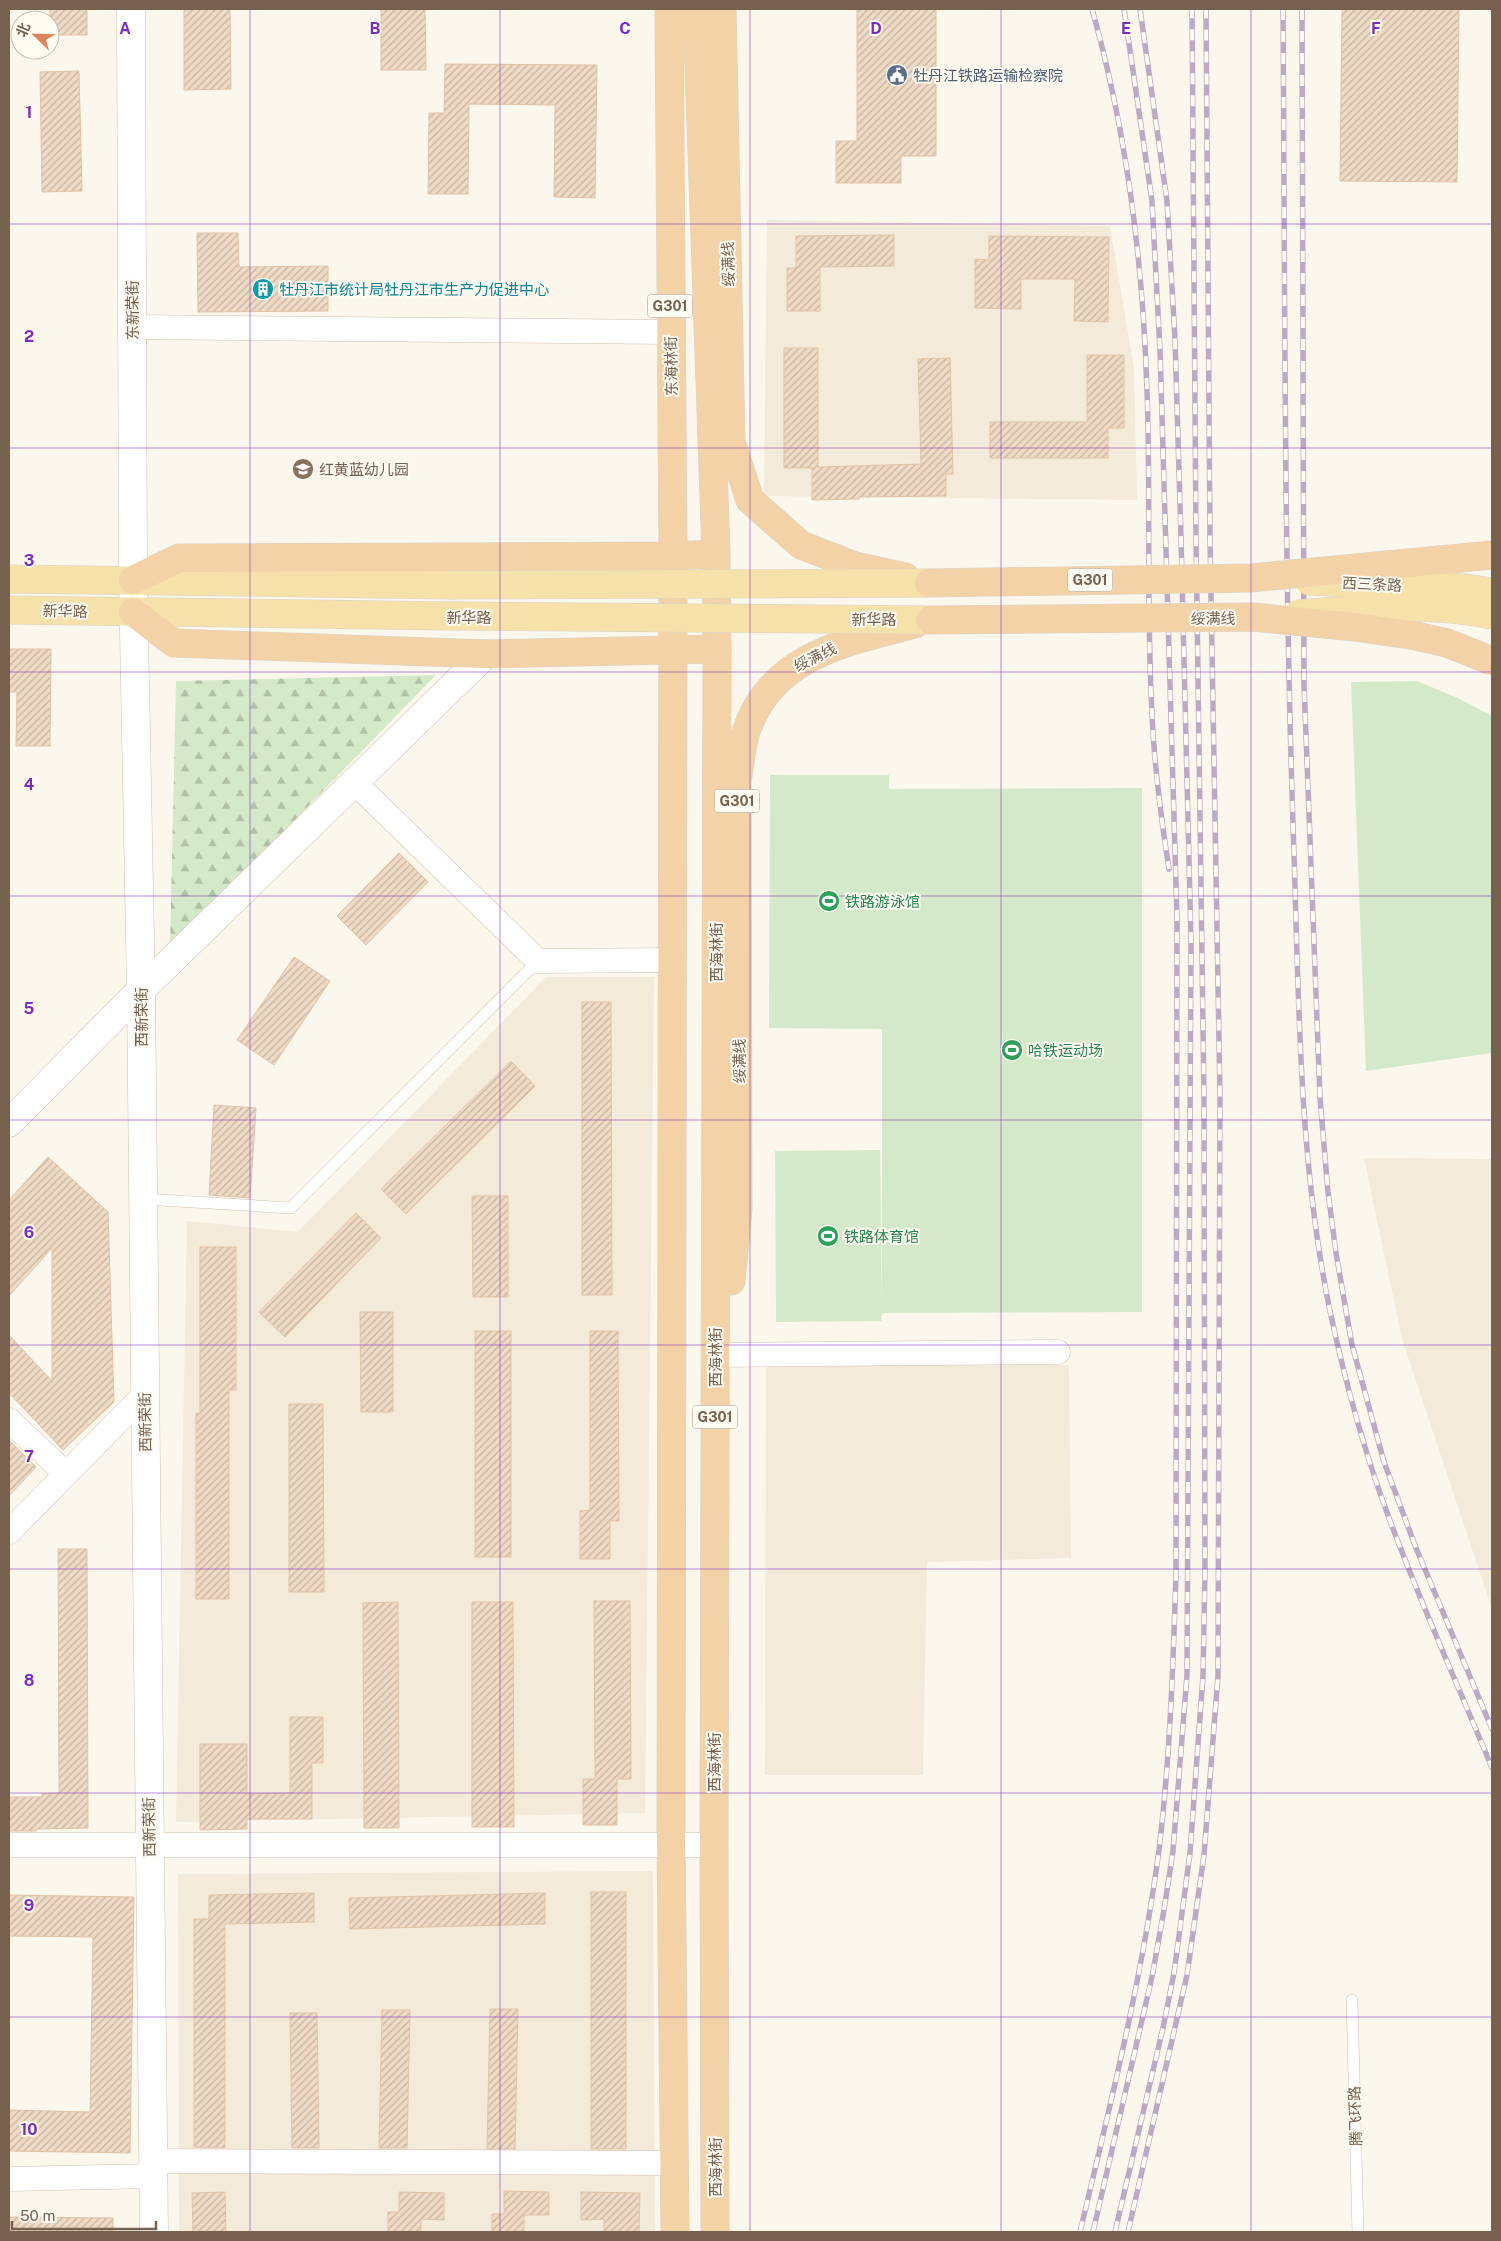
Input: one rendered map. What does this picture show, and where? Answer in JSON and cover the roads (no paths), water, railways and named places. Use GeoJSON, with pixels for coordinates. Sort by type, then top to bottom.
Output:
{"type":"FeatureCollection","features":[{"type":"Feature","properties":{"kind":"highway","name":"东海林街"},"geometry":{"type":"LineString","coordinates":[[669,9],[672,650]]}},
{"type":"Feature","properties":{"kind":"highway","name":"G301"},"geometry":{"type":"LineString","coordinates":[[698,9],[716,554]]}},
{"type":"Feature","properties":{"kind":"highway","name":"绥满线"},"geometry":{"type":"LineString","coordinates":[[722,9],[731,442],[750,500],[800,545],[855,566],[929,583],[1251,578],[1492,555]]}},
{"type":"Feature","properties":{"kind":"highway"},"geometry":{"type":"LineString","coordinates":[[133,580],[179,558],[673,556],[716,554]]}},
{"type":"Feature","properties":{"kind":"highway","name":"西海林街"},"geometry":{"type":"LineString","coordinates":[[715,2232],[716,554]]}},
{"type":"Feature","properties":{"kind":"highway"},"geometry":{"type":"LineString","coordinates":[[133,612],[174,643],[486,654],[717,649]]}},
{"type":"Feature","properties":{"kind":"highway","name":"绥满线"},"geometry":{"type":"LineString","coordinates":[[716,1349],[732,1276],[738,1209],[737,781],[746,732],[763,697],[791,668],[824,651],[850,641],[930,620],[1252,617],[1355,627],[1416,636],[1447,643],[1492,661]]}},
{"type":"Feature","properties":{"kind":"highway","name":"G301"},"geometry":{"type":"LineString","coordinates":[[672,650],[671,1844],[675,2232]]}},
{"type":"Feature","properties":{"kind":"main road","name":"西三条路"},"geometry":{"type":"LineString","coordinates":[[1251,578],[1466,588],[1492,592]]}},
{"type":"Feature","properties":{"kind":"main road"},"geometry":{"type":"LineString","coordinates":[[9,579],[452,584],[929,583]]}},
{"type":"Feature","properties":{"kind":"main road","name":"西三条路"},"geometry":{"type":"LineString","coordinates":[[1252,617],[1388,608],[1450,608],[1492,615]]}},
{"type":"Feature","properties":{"kind":"main road","name":"新华路"},"geometry":{"type":"LineString","coordinates":[[9,610],[930,620]]}},
{"type":"Feature","properties":{"kind":"street","name":"东新荣街"},"geometry":{"type":"LineString","coordinates":[[131,9],[133,612]]}},
{"type":"Feature","properties":{"kind":"street"},"geometry":{"type":"LineString","coordinates":[[132,327],[671,332]]}},
{"type":"Feature","properties":{"kind":"street","name":"西新荣街"},"geometry":{"type":"LineString","coordinates":[[133,612],[141,990],[154,2232]]}},
{"type":"Feature","properties":{"kind":"street"},"geometry":{"type":"LineString","coordinates":[[9,1122],[141,990],[486,654]]}},
{"type":"Feature","properties":{"kind":"street"},"geometry":{"type":"LineString","coordinates":[[354,782],[538,961],[672,960]]}},
{"type":"Feature","properties":{"kind":"street"},"geometry":{"type":"LineString","coordinates":[[716,1349],[1058,1352]]}},
{"type":"Feature","properties":{"kind":"street"},"geometry":{"type":"LineString","coordinates":[[9,1532],[144,1395]]}},
{"type":"Feature","properties":{"kind":"street"},"geometry":{"type":"LineString","coordinates":[[9,1420],[66,1474]]}},
{"type":"Feature","properties":{"kind":"street"},"geometry":{"type":"LineString","coordinates":[[9,1845],[714,1844]]}},
{"type":"Feature","properties":{"kind":"street"},"geometry":{"type":"LineString","coordinates":[[9,2178],[153,2168],[674,2163]]}},
{"type":"Feature","properties":{"kind":"lane"},"geometry":{"type":"LineString","coordinates":[[142,1199],[291,1208],[538,961]]}},
{"type":"Feature","properties":{"kind":"lane","name":"腾飞环路"},"geometry":{"type":"LineString","coordinates":[[1352,2000],[1358,2232]]}},
{"type":"Feature","properties":{"kind":"railway"},"geometry":{"type":"LineString","coordinates":[[1092,9],[1115,103],[1124,150],[1142,294],[1148,431],[1150,673],[1154,752],[1169,869]]}},
{"type":"Feature","properties":{"kind":"railway"},"geometry":{"type":"LineString","coordinates":[[1080,2232],[1114,2090],[1152,1898],[1163,1816],[1172,1678],[1176,1574],[1177,918],[1160,350],[1152,201],[1124,9]]}},
{"type":"Feature","properties":{"kind":"railway"},"geometry":{"type":"LineString","coordinates":[[1093,2232],[1152,1977],[1164,1910],[1173,1851],[1187,1675],[1191,941],[1181,537],[1175,339],[1167,201],[1140,9]]}},
{"type":"Feature","properties":{"kind":"railway"},"geometry":{"type":"LineString","coordinates":[[1115,2232],[1174,1973],[1190,1853],[1203,1676],[1205,1570],[1204,1096],[1196,538],[1192,9]]}},
{"type":"Feature","properties":{"kind":"railway"},"geometry":{"type":"LineString","coordinates":[[1128,2232],[1187,1975],[1204,1855],[1218,1676],[1220,1096],[1210,538],[1206,9]]}},
{"type":"Feature","properties":{"kind":"railway"},"geometry":{"type":"LineString","coordinates":[[1283,9],[1288,643],[1299,1026],[1306,1141],[1312,1198],[1330,1311],[1363,1442],[1413,1581],[1492,1768]]}},
{"type":"Feature","properties":{"kind":"railway"},"geometry":{"type":"LineString","coordinates":[[1302,9],[1304,684],[1320,1098],[1328,1192],[1336,1253],[1352,1345],[1384,1462],[1416,1548],[1492,1729]]}},
{"type":"Feature","properties":{"kind":"place","name":"牡丹江铁路运输检察院"},"geometry":{"type":"Point","coordinates":[897,75]}},
{"type":"Feature","properties":{"kind":"place","name":"牡丹江市统计局牡丹江市生产力促进中心"},"geometry":{"type":"Point","coordinates":[263,289]}},
{"type":"Feature","properties":{"kind":"place","name":"红黄蓝幼儿园"},"geometry":{"type":"Point","coordinates":[303,469]}},
{"type":"Feature","properties":{"kind":"place","name":"铁路游泳馆"},"geometry":{"type":"Point","coordinates":[829,901]}},
{"type":"Feature","properties":{"kind":"place","name":"哈铁运动场"},"geometry":{"type":"Point","coordinates":[1012,1050]}},
{"type":"Feature","properties":{"kind":"place","name":"铁路体育馆"},"geometry":{"type":"Point","coordinates":[828,1236]}}]}
